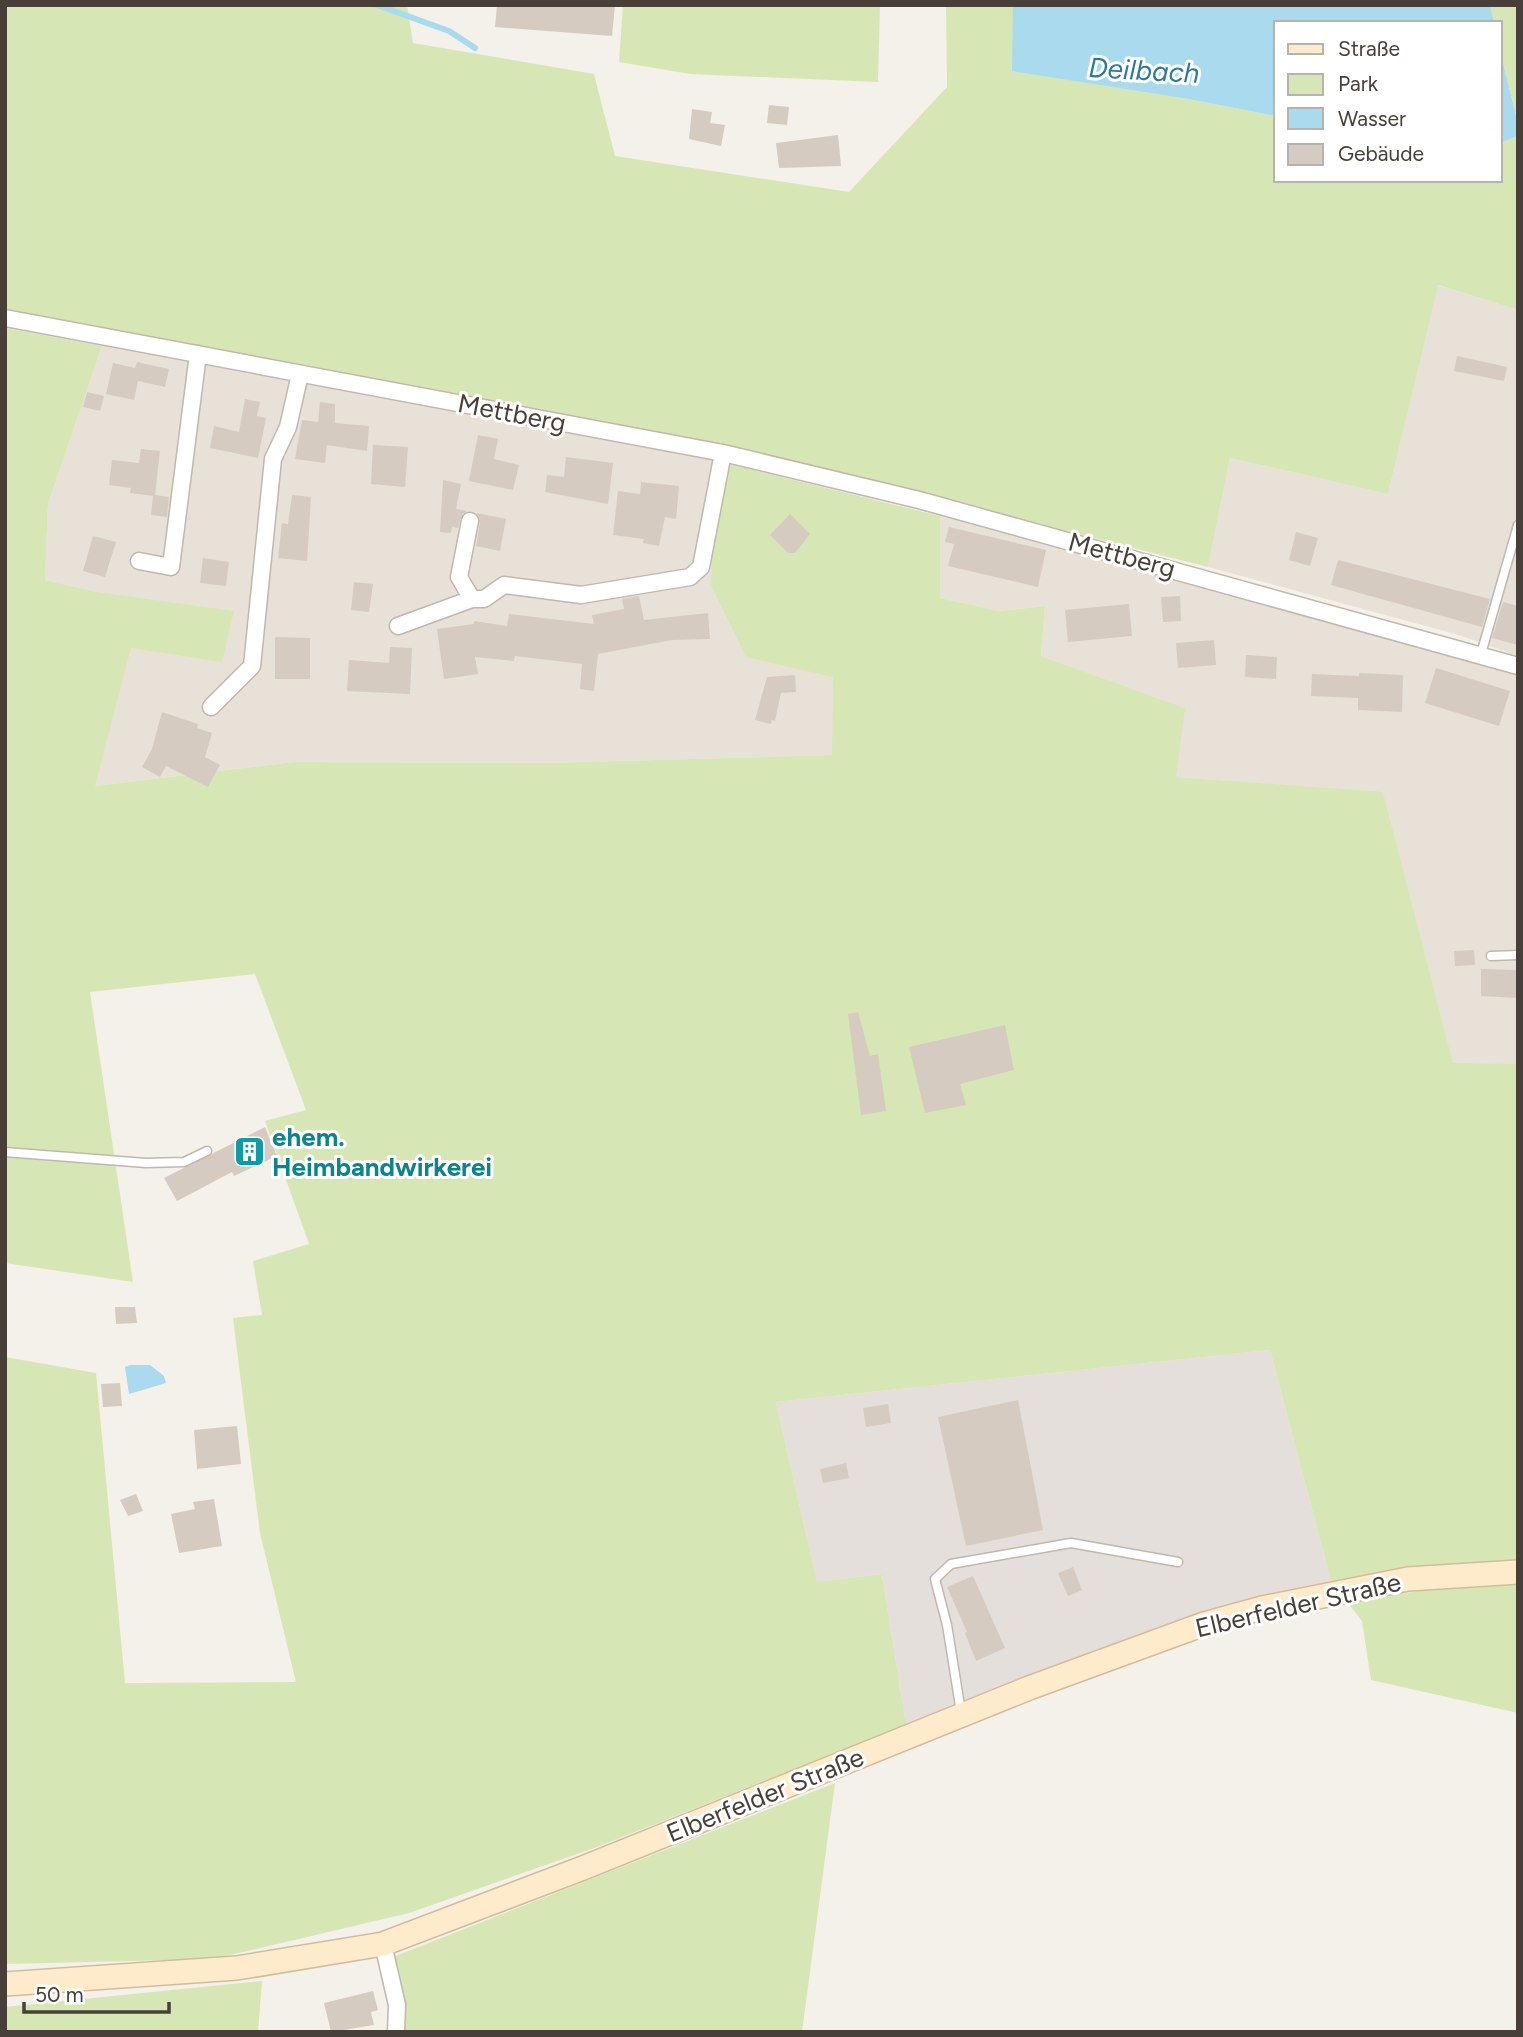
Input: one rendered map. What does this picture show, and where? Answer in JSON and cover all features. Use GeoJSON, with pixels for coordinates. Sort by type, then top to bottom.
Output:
{"type":"FeatureCollection","features":[{"type":"Feature","properties":{"kind":"main road","name":"Elberfelder Straße"},"geometry":{"type":"LineString","coordinates":[[5,1983],[237,1968],[383,1944],[583,1868],[962,1715],[1204,1624],[1262,1608],[1408,1579],[1518,1572]]}},
{"type":"Feature","properties":{"kind":"street","name":"Mettberg"},"geometry":{"type":"LineString","coordinates":[[5,318],[723,453],[919,500],[1518,666]]}},
{"type":"Feature","properties":{"kind":"street"},"geometry":{"type":"LineString","coordinates":[[139,561],[171,567],[198,354]]}},
{"type":"Feature","properties":{"kind":"street"},"geometry":{"type":"LineString","coordinates":[[211,706],[252,666],[273,459],[288,427],[300,374]]}},
{"type":"Feature","properties":{"kind":"street"},"geometry":{"type":"LineString","coordinates":[[398,625],[472,598],[484,599],[504,584],[581,595],[690,578],[701,567],[723,453]]}},
{"type":"Feature","properties":{"kind":"street"},"geometry":{"type":"LineString","coordinates":[[470,521],[459,577],[472,598]]}},
{"type":"Feature","properties":{"kind":"street"},"geometry":{"type":"LineString","coordinates":[[383,1944],[397,2005],[396,2032]]}},
{"type":"Feature","properties":{"kind":"lane"},"geometry":{"type":"LineString","coordinates":[[1481,654],[1518,525]]}},
{"type":"Feature","properties":{"kind":"lane"},"geometry":{"type":"LineString","coordinates":[[1491,956],[1518,956]]}},
{"type":"Feature","properties":{"kind":"lane"},"geometry":{"type":"LineString","coordinates":[[5,1152],[146,1163],[184,1162],[207,1151]]}},
{"type":"Feature","properties":{"kind":"lane"},"geometry":{"type":"LineString","coordinates":[[962,1715],[947,1625],[935,1579],[950,1564],[1071,1543],[1178,1562]]}},
{"type":"Feature","properties":{"kind":"shaded area"},"geometry":{"type":"Polygon","coordinates":[[[1437,285],[1518,310],[1518,656],[1459,635],[1208,567],[1230,458],[1388,494],[1437,285]]]}},
{"type":"Feature","properties":{"kind":"shaded area"},"geometry":{"type":"Polygon","coordinates":[[[102,346],[716,461],[746,656],[833,676],[833,755],[546,763],[294,762],[95,786],[97,592],[45,580],[48,504],[102,346]]]}},
{"type":"Feature","properties":{"kind":"shaded area"},"geometry":{"type":"Polygon","coordinates":[[[940,516],[1160,567],[1518,675],[1518,1064],[1453,1064],[1383,793],[1175,777],[1184,708],[1041,656],[1045,606],[999,611],[940,598],[940,516]]]}},
{"type":"Feature","properties":{"kind":"shaded area"},"geometry":{"type":"Polygon","coordinates":[[[1270,1350],[1332,1585],[1025,1678],[906,1725],[882,1574],[817,1582],[776,1402],[1270,1350]]]}},
{"type":"Feature","properties":{"kind":"green space"},"geometry":{"type":"Polygon","coordinates":[[[5,5],[407,5],[413,43],[594,74],[615,156],[849,192],[947,87],[946,5],[1043,5],[1013,8],[1183,98],[1274,116],[1274,182],[1502,182],[1502,142],[1518,136],[1518,310],[1438,285],[1388,494],[1230,458],[1208,567],[731,446],[5,309],[5,5]]]}},
{"type":"Feature","properties":{"kind":"green space"},"geometry":{"type":"Polygon","coordinates":[[[623,5],[880,5],[878,82],[690,74],[619,62],[623,5]]]}},
{"type":"Feature","properties":{"kind":"green space"},"geometry":{"type":"Polygon","coordinates":[[[1490,5],[1518,5],[1518,124],[1502,58],[1502,21],[1494,21],[1490,5]]]}},
{"type":"Feature","properties":{"kind":"green space"},"geometry":{"type":"Polygon","coordinates":[[[5,328],[102,346],[48,504],[45,580],[97,592],[234,611],[222,662],[131,648],[95,786],[294,762],[546,763],[832,755],[833,677],[746,657],[711,585],[716,461],[940,516],[940,598],[999,611],[1045,606],[1041,656],[1185,708],[1176,777],[1383,792],[1453,1063],[1518,1064],[1518,1560],[1332,1585],[1270,1350],[776,1402],[817,1582],[882,1574],[906,1725],[597,1847],[409,1913],[213,1959],[5,1964],[5,1357],[96,1373],[125,1683],[296,1682],[260,1533],[233,1318],[262,1315],[253,1261],[309,1244],[265,1121],[306,1110],[255,974],[90,992],[133,1282],[5,1263],[5,328]]]}},
{"type":"Feature","properties":{"kind":"green space"},"geometry":{"type":"Polygon","coordinates":[[[1518,1583],[1518,1713],[1371,1680],[1362,1621],[1347,1602],[1438,1588],[1518,1583]]]}},
{"type":"Feature","properties":{"kind":"green space"},"geometry":{"type":"Polygon","coordinates":[[[835,1783],[802,2032],[403,2032],[393,1957],[835,1783]]]}},
{"type":"Feature","properties":{"kind":"green space"},"geometry":{"type":"Polygon","coordinates":[[[262,1981],[258,2032],[5,2032],[5,2007],[262,1981]]]}},
{"type":"Feature","properties":{"kind":"water"},"geometry":{"type":"Polygon","coordinates":[[[1490,5],[1494,21],[1274,21],[1274,116],[1012,71],[1013,7],[1490,5]]]}},
{"type":"Feature","properties":{"kind":"water"},"geometry":{"type":"Polygon","coordinates":[[[1502,58],[1518,124],[1518,136],[1502,142],[1502,58]]]}},
{"type":"Feature","properties":{"kind":"water"},"geometry":{"type":"Polygon","coordinates":[[[150,1365],[164,1376],[166,1383],[129,1394],[125,1367],[150,1365]]]}},
{"type":"Feature","properties":{"kind":"building"},"geometry":{"type":"Polygon","coordinates":[[[497,5],[615,5],[612,36],[495,27],[497,5]]]}},
{"type":"Feature","properties":{"kind":"building"},"geometry":{"type":"Polygon","coordinates":[[[769,105],[789,107],[787,125],[767,123],[769,105]]]}},
{"type":"Feature","properties":{"kind":"building"},"geometry":{"type":"Polygon","coordinates":[[[692,109],[712,112],[710,123],[725,125],[721,146],[689,139],[692,109]]]}},
{"type":"Feature","properties":{"kind":"building"},"geometry":{"type":"Polygon","coordinates":[[[838,135],[841,166],[779,168],[776,143],[838,135]]]}},
{"type":"Feature","properties":{"kind":"building"},"geometry":{"type":"Polygon","coordinates":[[[1457,356],[1507,367],[1504,381],[1454,371],[1457,356]]]}},
{"type":"Feature","properties":{"kind":"building"},"geometry":{"type":"Polygon","coordinates":[[[137,362],[169,369],[165,387],[138,381],[134,400],[106,394],[113,363],[135,368],[137,362]]]}},
{"type":"Feature","properties":{"kind":"building"},"geometry":{"type":"Polygon","coordinates":[[[87,392],[104,396],[100,411],[83,407],[87,392]]]}},
{"type":"Feature","properties":{"kind":"building"},"geometry":{"type":"Polygon","coordinates":[[[245,399],[260,402],[257,416],[266,418],[258,458],[210,448],[214,426],[239,432],[245,399]]]}},
{"type":"Feature","properties":{"kind":"building"},"geometry":{"type":"Polygon","coordinates":[[[320,402],[335,404],[335,423],[369,426],[367,451],[327,445],[325,463],[295,459],[302,420],[318,422],[320,402]]]}},
{"type":"Feature","properties":{"kind":"building"},"geometry":{"type":"Polygon","coordinates":[[[478,435],[498,439],[494,459],[519,465],[513,490],[469,481],[478,435]]]}},
{"type":"Feature","properties":{"kind":"building"},"geometry":{"type":"Polygon","coordinates":[[[373,445],[408,447],[405,487],[371,484],[373,445]]]}},
{"type":"Feature","properties":{"kind":"building"},"geometry":{"type":"Polygon","coordinates":[[[141,449],[160,451],[155,495],[169,497],[167,517],[151,515],[153,496],[130,493],[131,488],[109,485],[112,460],[139,463],[141,449]]]}},
{"type":"Feature","properties":{"kind":"building"},"geometry":{"type":"Polygon","coordinates":[[[566,457],[613,463],[608,504],[545,492],[547,475],[564,477],[566,457]]]}},
{"type":"Feature","properties":{"kind":"building"},"geometry":{"type":"Polygon","coordinates":[[[443,480],[461,484],[456,509],[467,511],[462,515],[458,528],[452,527],[451,533],[440,532],[443,480]]]}},
{"type":"Feature","properties":{"kind":"building"},"geometry":{"type":"Polygon","coordinates":[[[641,482],[679,486],[676,519],[665,517],[659,546],[643,543],[644,539],[613,535],[618,491],[640,494],[641,482]]]}},
{"type":"Feature","properties":{"kind":"building"},"geometry":{"type":"Polygon","coordinates":[[[292,495],[311,497],[307,561],[278,558],[282,523],[288,524],[292,495]]]}},
{"type":"Feature","properties":{"kind":"building"},"geometry":{"type":"Polygon","coordinates":[[[477,513],[506,519],[500,551],[476,546],[480,522],[477,513]]]}},
{"type":"Feature","properties":{"kind":"building"},"geometry":{"type":"Polygon","coordinates":[[[790,514],[810,534],[795,553],[788,553],[770,535],[790,514]]]}},
{"type":"Feature","properties":{"kind":"building"},"geometry":{"type":"Polygon","coordinates":[[[949,527],[1046,550],[1038,587],[948,566],[954,544],[945,542],[949,527]]]}},
{"type":"Feature","properties":{"kind":"building"},"geometry":{"type":"Polygon","coordinates":[[[1296,532],[1318,538],[1310,566],[1289,560],[1296,532]]]}},
{"type":"Feature","properties":{"kind":"building"},"geometry":{"type":"Polygon","coordinates":[[[93,536],[116,542],[105,577],[83,571],[93,536]]]}},
{"type":"Feature","properties":{"kind":"building"},"geometry":{"type":"Polygon","coordinates":[[[203,558],[229,562],[226,586],[200,583],[203,558]]]}},
{"type":"Feature","properties":{"kind":"building"},"geometry":{"type":"Polygon","coordinates":[[[1338,560],[1490,599],[1482,627],[1331,585],[1338,560]]]}},
{"type":"Feature","properties":{"kind":"building"},"geometry":{"type":"Polygon","coordinates":[[[354,582],[373,584],[369,612],[351,610],[354,582]]]}},
{"type":"Feature","properties":{"kind":"building"},"geometry":{"type":"Polygon","coordinates":[[[639,596],[644,620],[708,613],[710,639],[672,640],[598,654],[594,691],[580,689],[582,664],[515,656],[514,661],[475,657],[478,674],[444,679],[437,629],[474,624],[474,621],[507,626],[509,614],[594,624],[592,615],[624,609],[622,599],[639,596]]]}},
{"type":"Feature","properties":{"kind":"building"},"geometry":{"type":"Polygon","coordinates":[[[1180,596],[1181,621],[1163,622],[1161,597],[1180,596]]]}},
{"type":"Feature","properties":{"kind":"building"},"geometry":{"type":"Polygon","coordinates":[[[1503,602],[1518,606],[1518,645],[1492,638],[1503,602]]]}},
{"type":"Feature","properties":{"kind":"building"},"geometry":{"type":"Polygon","coordinates":[[[1129,604],[1132,636],[1068,642],[1065,610],[1129,604]]]}},
{"type":"Feature","properties":{"kind":"building"},"geometry":{"type":"Polygon","coordinates":[[[275,637],[310,638],[310,679],[275,679],[275,637]]]}},
{"type":"Feature","properties":{"kind":"building"},"geometry":{"type":"Polygon","coordinates":[[[1214,640],[1216,665],[1178,668],[1176,643],[1214,640]]]}},
{"type":"Feature","properties":{"kind":"building"},"geometry":{"type":"Polygon","coordinates":[[[390,647],[412,648],[410,694],[347,691],[349,660],[389,663],[390,647]]]}},
{"type":"Feature","properties":{"kind":"building"},"geometry":{"type":"Polygon","coordinates":[[[1246,655],[1277,657],[1276,679],[1245,677],[1246,655]]]}},
{"type":"Feature","properties":{"kind":"building"},"geometry":{"type":"Polygon","coordinates":[[[1436,668],[1510,691],[1499,726],[1425,703],[1436,668]]]}},
{"type":"Feature","properties":{"kind":"building"},"geometry":{"type":"Polygon","coordinates":[[[1359,673],[1403,675],[1402,712],[1358,710],[1358,698],[1311,696],[1312,674],[1359,676],[1359,673]]]}},
{"type":"Feature","properties":{"kind":"building"},"geometry":{"type":"Polygon","coordinates":[[[795,675],[796,692],[781,693],[775,721],[772,720],[771,724],[755,720],[767,677],[795,675]]]}},
{"type":"Feature","properties":{"kind":"building"},"geometry":{"type":"Polygon","coordinates":[[[162,712],[198,724],[197,728],[212,733],[205,757],[220,765],[208,787],[166,766],[160,777],[142,767],[152,749],[162,712]]]}},
{"type":"Feature","properties":{"kind":"building"},"geometry":{"type":"Polygon","coordinates":[[[1474,950],[1475,965],[1455,966],[1454,951],[1474,950]]]}},
{"type":"Feature","properties":{"kind":"building"},"geometry":{"type":"Polygon","coordinates":[[[1481,969],[1518,970],[1518,998],[1481,996],[1481,969]]]}},
{"type":"Feature","properties":{"kind":"building"},"geometry":{"type":"Polygon","coordinates":[[[858,1012],[870,1056],[878,1054],[886,1111],[861,1115],[848,1014],[858,1012]]]}},
{"type":"Feature","properties":{"kind":"building"},"geometry":{"type":"Polygon","coordinates":[[[1005,1025],[1014,1070],[960,1084],[966,1105],[925,1113],[909,1047],[1005,1025]]]}},
{"type":"Feature","properties":{"kind":"building"},"geometry":{"type":"Polygon","coordinates":[[[265,1127],[277,1156],[234,1176],[232,1172],[177,1201],[164,1178],[265,1127]]]}},
{"type":"Feature","properties":{"kind":"building"},"geometry":{"type":"Polygon","coordinates":[[[115,1307],[135,1307],[137,1323],[116,1324],[115,1307]]]}},
{"type":"Feature","properties":{"kind":"building"},"geometry":{"type":"Polygon","coordinates":[[[120,1383],[122,1406],[103,1407],[101,1384],[120,1383]]]}},
{"type":"Feature","properties":{"kind":"building"},"geometry":{"type":"Polygon","coordinates":[[[1018,1400],[1043,1530],[966,1546],[938,1417],[1018,1400]]]}},
{"type":"Feature","properties":{"kind":"building"},"geometry":{"type":"Polygon","coordinates":[[[888,1404],[891,1423],[866,1427],[863,1408],[888,1404]]]}},
{"type":"Feature","properties":{"kind":"building"},"geometry":{"type":"Polygon","coordinates":[[[237,1426],[241,1464],[197,1469],[194,1430],[237,1426]]]}},
{"type":"Feature","properties":{"kind":"building"},"geometry":{"type":"Polygon","coordinates":[[[846,1463],[849,1478],[823,1483],[820,1469],[846,1463]]]}},
{"type":"Feature","properties":{"kind":"building"},"geometry":{"type":"Polygon","coordinates":[[[136,1494],[143,1511],[128,1516],[120,1500],[136,1494]]]}},
{"type":"Feature","properties":{"kind":"building"},"geometry":{"type":"Polygon","coordinates":[[[214,1499],[222,1546],[179,1553],[171,1514],[195,1509],[193,1502],[214,1499]]]}},
{"type":"Feature","properties":{"kind":"building"},"geometry":{"type":"Polygon","coordinates":[[[1073,1567],[1082,1590],[1068,1596],[1058,1573],[1073,1567]]]}},
{"type":"Feature","properties":{"kind":"building"},"geometry":{"type":"Polygon","coordinates":[[[973,1576],[1005,1648],[976,1661],[965,1633],[967,1632],[947,1587],[973,1576]]]}},
{"type":"Feature","properties":{"kind":"building"},"geometry":{"type":"Polygon","coordinates":[[[373,1991],[378,2010],[371,2012],[374,2025],[331,2032],[324,2003],[373,1991]]]}},
{"type":"Feature","properties":{"kind":"waterway","name":"Deilbach"},"geometry":{"type":"LineString","coordinates":[[377,5],[449,31],[475,48]]}},
{"type":"Feature","properties":{"kind":"place","name":"ehem. Heimbandwirkerei"},"geometry":{"type":"Point","coordinates":[249,1152]}}]}
